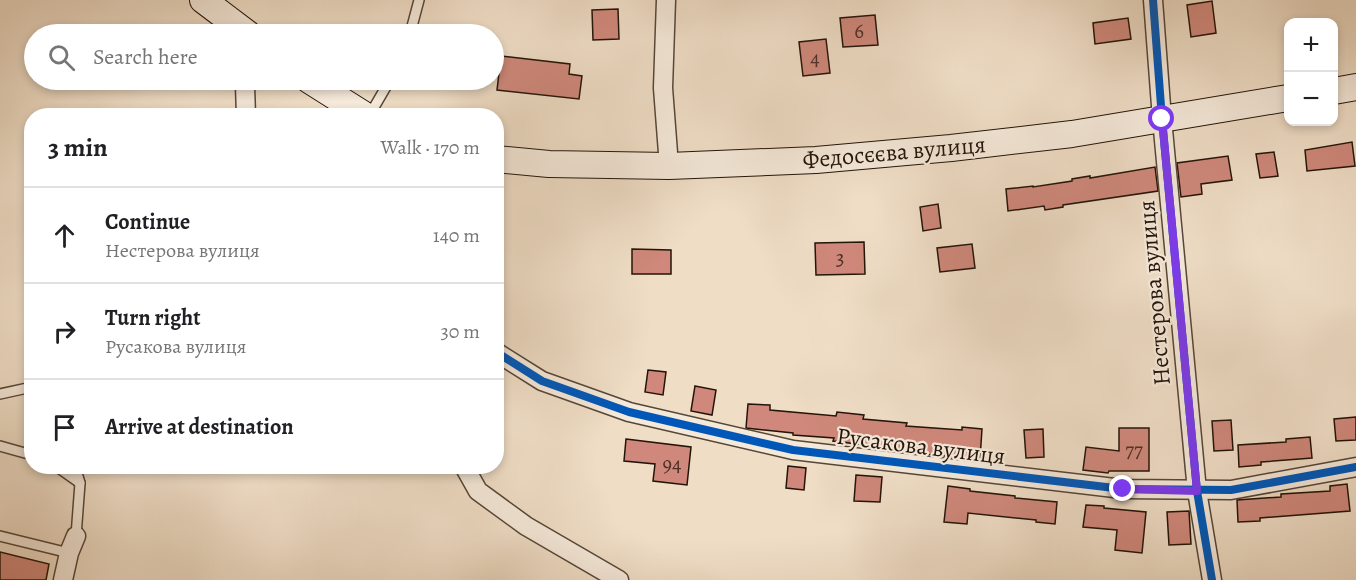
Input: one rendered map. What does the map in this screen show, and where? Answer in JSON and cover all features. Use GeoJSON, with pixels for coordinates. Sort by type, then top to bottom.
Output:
{"type":"FeatureCollection","features":[{"type":"Feature","properties":{"kind":"main road"},"geometry":{"type":"LineString","coordinates":[[203,0],[235,24]]}},
{"type":"Feature","properties":{"kind":"main road"},"geometry":{"type":"LineString","coordinates":[[1338,90],[1356,87]]}},
{"type":"Feature","properties":{"kind":"main road"},"geometry":{"type":"LineString","coordinates":[[325,90],[355,108]]}},
{"type":"Feature","properties":{"kind":"main road","name":"Федосєєва вулиця"},"geometry":{"type":"LineString","coordinates":[[504,160],[549,165],[669,166],[816,160],[1071,134],[1284,99]]}},
{"type":"Feature","properties":{"kind":"street"},"geometry":{"type":"LineString","coordinates":[[666,0],[663,88],[669,166]]}},
{"type":"Feature","properties":{"kind":"street","name":"Нестерова вулиця"},"geometry":{"type":"LineString","coordinates":[[1153,0],[1197,491],[1212,580]]}},
{"type":"Feature","properties":{"kind":"street"},"geometry":{"type":"LineString","coordinates":[[244,90],[245,108]]}},
{"type":"Feature","properties":{"kind":"street","name":"Русакова вулиця"},"geometry":{"type":"LineString","coordinates":[[504,357],[542,381],[628,412],[793,450],[1123,489],[1231,490],[1356,467]]}},
{"type":"Feature","properties":{"kind":"street"},"geometry":{"type":"LineString","coordinates":[[468,474],[478,491],[526,526],[620,580]]}},
{"type":"Feature","properties":{"kind":"street"},"geometry":{"type":"LineString","coordinates":[[63,580],[76,536]]}},
{"type":"Feature","properties":{"kind":"lane"},"geometry":{"type":"LineString","coordinates":[[413,24],[419,0]]}},
{"type":"Feature","properties":{"kind":"lane"},"geometry":{"type":"LineString","coordinates":[[373,108],[384,90]]}},
{"type":"Feature","properties":{"kind":"lane"},"geometry":{"type":"LineString","coordinates":[[0,394],[24,389]]}},
{"type":"Feature","properties":{"kind":"lane"},"geometry":{"type":"LineString","coordinates":[[0,446],[24,453]]}},
{"type":"Feature","properties":{"kind":"lane"},"geometry":{"type":"LineString","coordinates":[[67,474],[80,483]]}},
{"type":"Feature","properties":{"kind":"lane"},"geometry":{"type":"LineString","coordinates":[[76,536],[80,483],[77,474]]}},
{"type":"Feature","properties":{"kind":"lane"},"geometry":{"type":"LineString","coordinates":[[0,536],[69,554]]}},
{"type":"Feature","properties":{"kind":"building"},"geometry":{"type":"Polygon","coordinates":[[[1212,1],[1216,33],[1191,37],[1187,5],[1212,1]]]}},
{"type":"Feature","properties":{"kind":"building"},"geometry":{"type":"Polygon","coordinates":[[[618,9],[619,39],[593,40],[592,10],[618,9]]]}},
{"type":"Feature","properties":{"kind":"building"},"geometry":{"type":"Polygon","coordinates":[[[875,15],[878,45],[843,47],[840,18],[875,15]]]}},
{"type":"Feature","properties":{"kind":"building"},"geometry":{"type":"Polygon","coordinates":[[[1128,18],[1131,39],[1095,44],[1093,23],[1128,18]]]}},
{"type":"Feature","properties":{"kind":"building"},"geometry":{"type":"Polygon","coordinates":[[[826,39],[830,73],[803,76],[799,42],[826,39]]]}},
{"type":"Feature","properties":{"kind":"building"},"geometry":{"type":"Polygon","coordinates":[[[504,56],[570,64],[569,74],[582,76],[579,99],[497,90],[504,90],[504,56]]]}},
{"type":"Feature","properties":{"kind":"building"},"geometry":{"type":"Polygon","coordinates":[[[1352,142],[1355,166],[1307,171],[1305,150],[1352,142]]]}},
{"type":"Feature","properties":{"kind":"building"},"geometry":{"type":"Polygon","coordinates":[[[1274,152],[1278,176],[1260,178],[1256,154],[1274,152]]]}},
{"type":"Feature","properties":{"kind":"building"},"geometry":{"type":"Polygon","coordinates":[[[1228,156],[1232,180],[1201,184],[1202,194],[1181,197],[1177,163],[1228,156]]]}},
{"type":"Feature","properties":{"kind":"building"},"geometry":{"type":"Polygon","coordinates":[[[1155,167],[1158,191],[1063,205],[1063,207],[1045,210],[1044,206],[1008,211],[1006,189],[1033,187],[1155,167]]]}},
{"type":"Feature","properties":{"kind":"building"},"geometry":{"type":"Polygon","coordinates":[[[938,204],[941,228],[923,231],[920,207],[938,204]]]}},
{"type":"Feature","properties":{"kind":"building"},"geometry":{"type":"Polygon","coordinates":[[[864,242],[865,274],[816,275],[815,243],[864,242]]]}},
{"type":"Feature","properties":{"kind":"building"},"geometry":{"type":"Polygon","coordinates":[[[972,244],[975,268],[940,272],[937,248],[972,244]]]}},
{"type":"Feature","properties":{"kind":"building"},"geometry":{"type":"Polygon","coordinates":[[[632,249],[671,250],[671,274],[632,274],[632,249]]]}},
{"type":"Feature","properties":{"kind":"building"},"geometry":{"type":"Polygon","coordinates":[[[648,370],[666,372],[663,395],[645,392],[648,370]]]}},
{"type":"Feature","properties":{"kind":"building"},"geometry":{"type":"Polygon","coordinates":[[[695,386],[716,390],[712,415],[691,411],[695,386]]]}},
{"type":"Feature","properties":{"kind":"building"},"geometry":{"type":"Polygon","coordinates":[[[748,404],[770,405],[770,410],[836,416],[837,412],[864,415],[863,419],[907,423],[906,426],[982,429],[980,459],[923,454],[923,452],[833,441],[834,438],[746,428],[748,404]]]}},
{"type":"Feature","properties":{"kind":"building"},"geometry":{"type":"Polygon","coordinates":[[[1356,417],[1356,440],[1336,441],[1334,419],[1356,417]]]}},
{"type":"Feature","properties":{"kind":"building"},"geometry":{"type":"Polygon","coordinates":[[[1231,420],[1233,450],[1214,451],[1212,421],[1231,420]]]}},
{"type":"Feature","properties":{"kind":"building"},"geometry":{"type":"Polygon","coordinates":[[[1119,428],[1149,428],[1149,471],[1109,471],[1108,473],[1083,470],[1086,447],[1119,451],[1119,428]]]}},
{"type":"Feature","properties":{"kind":"building"},"geometry":{"type":"Polygon","coordinates":[[[1043,429],[1044,457],[1026,458],[1024,430],[1043,429]]]}},
{"type":"Feature","properties":{"kind":"building"},"geometry":{"type":"Polygon","coordinates":[[[1310,437],[1312,458],[1261,462],[1261,465],[1239,467],[1238,445],[1286,442],[1286,439],[1310,437]]]}},
{"type":"Feature","properties":{"kind":"building"},"geometry":{"type":"Polygon","coordinates":[[[626,439],[691,447],[687,485],[653,481],[655,464],[624,461],[626,439]]]}},
{"type":"Feature","properties":{"kind":"building"},"geometry":{"type":"Polygon","coordinates":[[[788,466],[806,468],[804,490],[786,488],[788,466]]]}},
{"type":"Feature","properties":{"kind":"building"},"geometry":{"type":"Polygon","coordinates":[[[856,475],[882,477],[880,502],[854,501],[856,475]]]}},
{"type":"Feature","properties":{"kind":"building"},"geometry":{"type":"Polygon","coordinates":[[[1347,484],[1350,511],[1260,518],[1260,521],[1238,522],[1237,500],[1330,491],[1330,486],[1347,484]]]}},
{"type":"Feature","properties":{"kind":"building"},"geometry":{"type":"Polygon","coordinates":[[[948,486],[1015,496],[1015,498],[1057,502],[1055,524],[968,513],[967,524],[944,522],[948,486]]]}},
{"type":"Feature","properties":{"kind":"building"},"geometry":{"type":"Polygon","coordinates":[[[1086,505],[1146,512],[1142,553],[1115,550],[1117,530],[1083,527],[1086,505]]]}},
{"type":"Feature","properties":{"kind":"building"},"geometry":{"type":"Polygon","coordinates":[[[1189,511],[1191,544],[1169,545],[1167,512],[1189,511]]]}},
{"type":"Feature","properties":{"kind":"building"},"geometry":{"type":"Polygon","coordinates":[[[0,552],[49,564],[46,580],[0,580],[0,552]]]}},
{"type":"Feature","properties":{"kind":"cycle path"},"geometry":{"type":"LineString","coordinates":[[1153,0],[1197,491],[1212,580]]}},
{"type":"Feature","properties":{"kind":"cycle path"},"geometry":{"type":"LineString","coordinates":[[504,357],[542,381],[629,412],[793,450],[1123,489],[1231,490],[1356,467]]}},
{"type":"Feature","properties":{"kind":"route"},"geometry":{"type":"LineString","coordinates":[[1123,489],[1197,491],[1162,119]]}}]}
